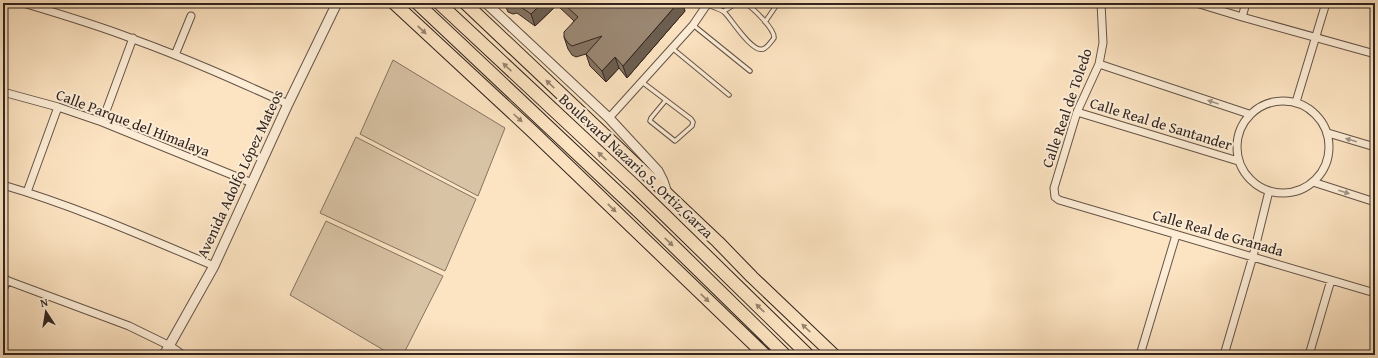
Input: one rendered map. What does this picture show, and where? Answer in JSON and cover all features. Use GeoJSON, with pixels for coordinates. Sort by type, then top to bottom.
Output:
{"type":"FeatureCollection","features":[{"type":"Feature","properties":{"kind":"highway"},"geometry":{"type":"LineString","coordinates":[[394,3],[533,132],[765,355]]}},
{"type":"Feature","properties":{"kind":"highway","name":"Boulevard Nazario S. Ortiz Garza"},"geometry":{"type":"LineString","coordinates":[[417,3],[641,214],[785,355]]}},
{"type":"Feature","properties":{"kind":"highway","name":"Boulevard Nazario S. Ortiz Garza"},"geometry":{"type":"LineString","coordinates":[[439,3],[636,187],[808,355]]}},
{"type":"Feature","properties":{"kind":"highway"},"geometry":{"type":"LineString","coordinates":[[465,3],[718,242],[752,277],[834,355]]}},
{"type":"Feature","properties":{"kind":"highway"},"geometry":{"type":"LineString","coordinates":[[533,132],[564,141]]}},
{"type":"Feature","properties":{"kind":"highway"},"geometry":{"type":"LineString","coordinates":[[636,187],[665,205],[752,277]]}},
{"type":"Feature","properties":{"kind":"street"},"geometry":{"type":"LineString","coordinates":[[23,3],[133,38],[288,104]]}},
{"type":"Feature","properties":{"kind":"street","name":"Avenida Adolfo López Mateos"},"geometry":{"type":"LineString","coordinates":[[164,355],[214,266],[288,104],[337,3]]}},
{"type":"Feature","properties":{"kind":"street"},"geometry":{"type":"LineString","coordinates":[[486,3],[609,118],[658,171],[667,194]]}},
{"type":"Feature","properties":{"kind":"street","name":"Calle Real de Toledo"},"geometry":{"type":"LineString","coordinates":[[1055,197],[1054,188],[1077,112],[1099,64],[1103,43],[1101,3]]}},
{"type":"Feature","properties":{"kind":"street"},"geometry":{"type":"LineString","coordinates":[[1196,3],[1375,54]]}},
{"type":"Feature","properties":{"kind":"street"},"geometry":{"type":"LineString","coordinates":[[1242,17],[1246,3]]}},
{"type":"Feature","properties":{"kind":"street"},"geometry":{"type":"LineString","coordinates":[[1296,102],[1326,3]]}},
{"type":"Feature","properties":{"kind":"street"},"geometry":{"type":"LineString","coordinates":[[609,118],[693,25],[708,4]]}},
{"type":"Feature","properties":{"kind":"street"},"geometry":{"type":"LineString","coordinates":[[175,55],[191,16]]}},
{"type":"Feature","properties":{"kind":"street"},"geometry":{"type":"LineString","coordinates":[[102,122],[133,38]]}},
{"type":"Feature","properties":{"kind":"street"},"geometry":{"type":"LineString","coordinates":[[1099,64],[1250,114]]}},
{"type":"Feature","properties":{"kind":"street","name":"Calle Parque del Himalaya"},"geometry":{"type":"LineString","coordinates":[[3,92],[58,107],[102,122],[252,183]]}},
{"type":"Feature","properties":{"kind":"street"},"geometry":{"type":"LineString","coordinates":[[1280,100],[1296,102],[1310,109],[1321,120],[1328,133],[1330,151],[1325,168],[1313,182],[1300,190],[1285,194],[1269,192],[1256,185],[1245,174],[1238,161],[1236,144],[1240,128],[1250,114],[1263,104],[1280,100]]}},
{"type":"Feature","properties":{"kind":"street"},"geometry":{"type":"LineString","coordinates":[[27,192],[58,107]]}},
{"type":"Feature","properties":{"kind":"street","name":"Calle Real de Santander"},"geometry":{"type":"LineString","coordinates":[[1077,112],[1238,161]]}},
{"type":"Feature","properties":{"kind":"street"},"geometry":{"type":"LineString","coordinates":[[1328,133],[1375,147]]}},
{"type":"Feature","properties":{"kind":"street"},"geometry":{"type":"LineString","coordinates":[[1313,182],[1375,202]]}},
{"type":"Feature","properties":{"kind":"street"},"geometry":{"type":"LineString","coordinates":[[3,185],[27,192],[124,228],[214,266]]}},
{"type":"Feature","properties":{"kind":"street"},"geometry":{"type":"LineString","coordinates":[[1224,355],[1253,256],[1269,192]]}},
{"type":"Feature","properties":{"kind":"street","name":"Calle Real de Granada"},"geometry":{"type":"LineString","coordinates":[[1055,197],[1059,200],[1375,293]]}},
{"type":"Feature","properties":{"kind":"street"},"geometry":{"type":"LineString","coordinates":[[1140,355],[1176,235]]}},
{"type":"Feature","properties":{"kind":"street"},"geometry":{"type":"LineString","coordinates":[[3,290],[5,279],[128,326],[170,346],[183,355]]}},
{"type":"Feature","properties":{"kind":"street"},"geometry":{"type":"LineString","coordinates":[[1309,355],[1331,280]]}},
{"type":"Feature","properties":{"kind":"lane"},"geometry":{"type":"LineString","coordinates":[[724,11],[737,3]]}},
{"type":"Feature","properties":{"kind":"lane"},"geometry":{"type":"LineString","coordinates":[[708,4],[724,11],[747,40],[760,50],[765,48],[775,36],[765,22],[745,3]]}},
{"type":"Feature","properties":{"kind":"lane"},"geometry":{"type":"LineString","coordinates":[[765,22],[778,3]]}},
{"type":"Feature","properties":{"kind":"lane"},"geometry":{"type":"LineString","coordinates":[[693,25],[750,70]]}},
{"type":"Feature","properties":{"kind":"lane"},"geometry":{"type":"LineString","coordinates":[[672,48],[729,96]]}},
{"type":"Feature","properties":{"kind":"lane"},"geometry":{"type":"LineString","coordinates":[[642,81],[666,100],[693,122],[692,126],[675,141],[650,121],[666,100]]}},
{"type":"Feature","properties":{"kind":"shaded area"},"geometry":{"type":"Polygon","coordinates":[[[393,60],[505,128],[478,196],[360,134],[393,60]]]}},
{"type":"Feature","properties":{"kind":"shaded area"},"geometry":{"type":"Polygon","coordinates":[[[356,137],[476,199],[445,271],[320,213],[356,137]]]}},
{"type":"Feature","properties":{"kind":"shaded area"},"geometry":{"type":"Polygon","coordinates":[[[326,221],[443,276],[403,355],[392,355],[290,295],[326,221]]]}},
{"type":"Feature","properties":{"kind":"building"},"geometry":{"type":"Polygon","coordinates":[[[515,3],[542,3],[531,14],[515,3]]]}},
{"type":"Feature","properties":{"kind":"building"},"geometry":{"type":"Polygon","coordinates":[[[563,3],[678,3],[623,66],[615,57],[602,71],[586,54],[602,36],[572,46],[568,43],[564,37],[564,32],[578,17],[563,3]]]}}]}
